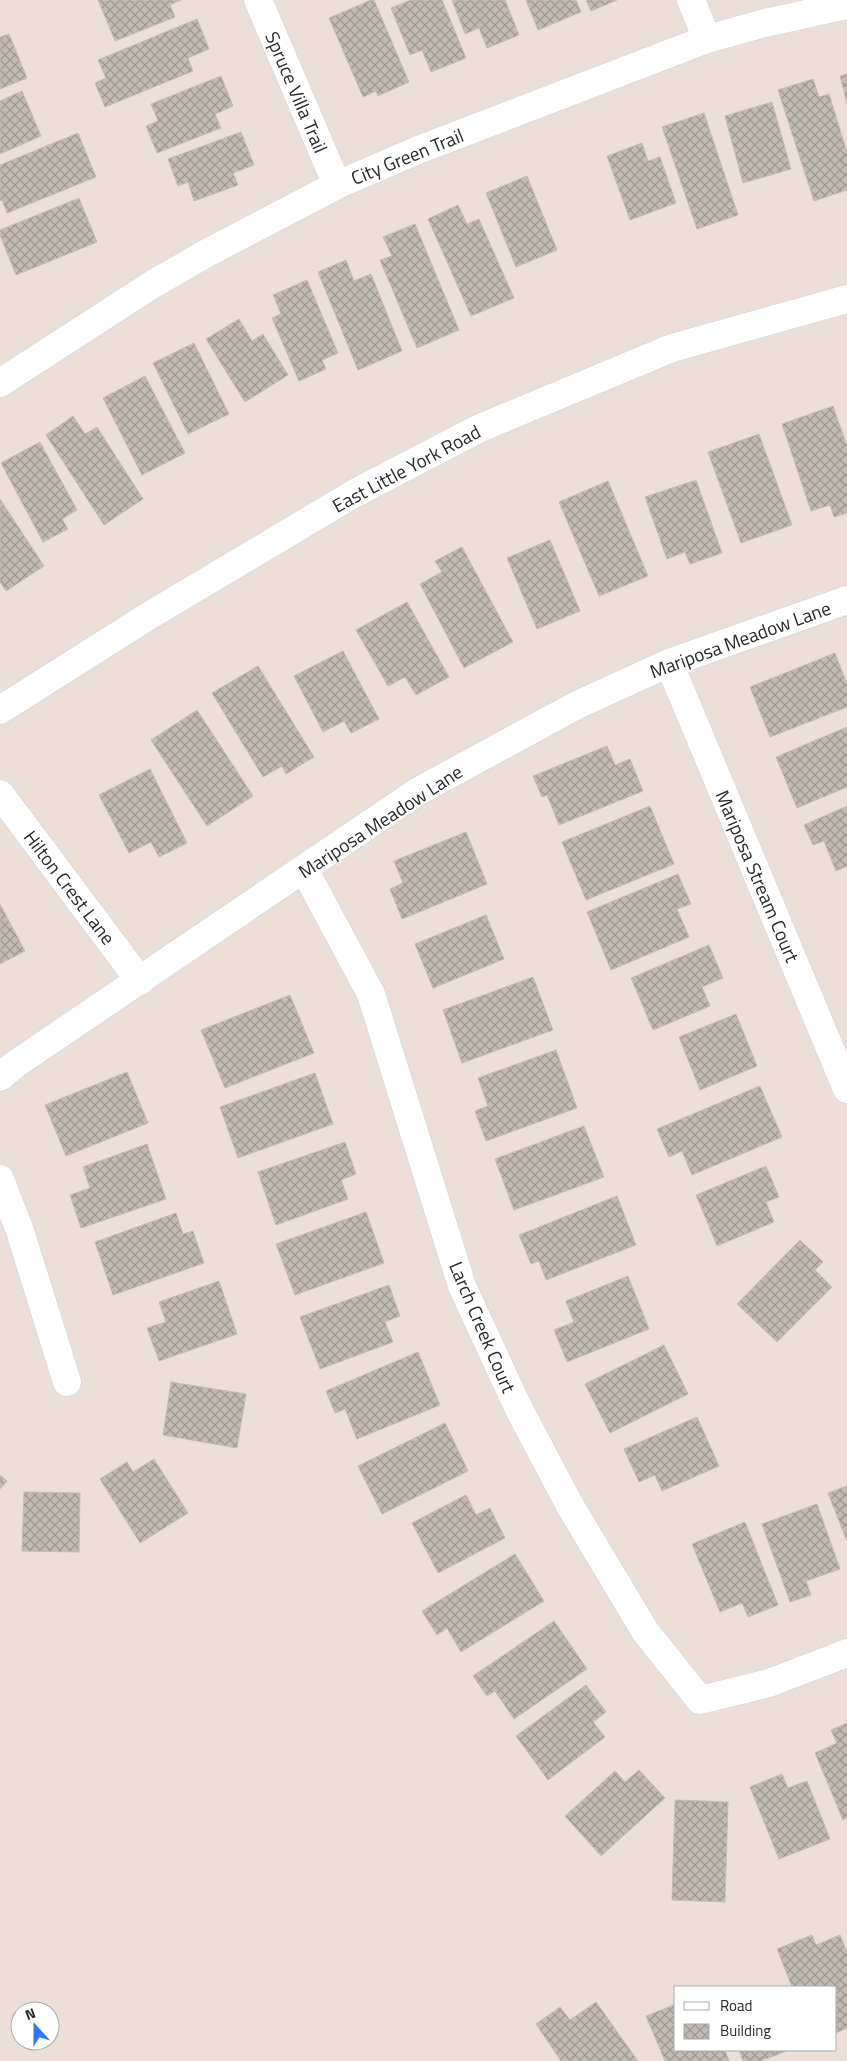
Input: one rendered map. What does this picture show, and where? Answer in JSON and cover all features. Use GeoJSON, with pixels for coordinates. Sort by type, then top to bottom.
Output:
{"type":"FeatureCollection","features":[{"type":"Feature","properties":{"kind":"street","name":"Spruce Villa Trail"},"geometry":{"type":"LineString","coordinates":[[258,0],[337,185]]}},
{"type":"Feature","properties":{"kind":"street"},"geometry":{"type":"LineString","coordinates":[[691,0],[706,39]]}},
{"type":"Feature","properties":{"kind":"street","name":"City Green Trail"},"geometry":{"type":"LineString","coordinates":[[0,383],[153,284],[207,252],[337,185],[418,150],[706,39],[765,23],[847,5]]}},
{"type":"Feature","properties":{"kind":"street","name":"East Little York Road"},"geometry":{"type":"LineString","coordinates":[[0,710],[147,617],[355,493],[480,428],[672,348],[847,299]]}},
{"type":"Feature","properties":{"kind":"street","name":"Mariposa Meadow Lane"},"geometry":{"type":"LineString","coordinates":[[0,1077],[417,792],[577,706],[669,663],[847,600]]}},
{"type":"Feature","properties":{"kind":"street","name":"Mariposa Stream Court"},"geometry":{"type":"LineString","coordinates":[[669,663],[847,1090]]}},
{"type":"Feature","properties":{"kind":"street","name":"Hilton Crest Lane"},"geometry":{"type":"LineString","coordinates":[[0,794],[140,981]]}},
{"type":"Feature","properties":{"kind":"street","name":"Larch Creek Court"},"geometry":{"type":"LineString","coordinates":[[304,869],[371,994],[462,1286],[516,1403],[569,1504],[645,1631],[700,1700],[769,1683],[847,1653]]}},
{"type":"Feature","properties":{"kind":"street"},"geometry":{"type":"LineString","coordinates":[[0,1179],[20,1232],[67,1382]]}},
{"type":"Feature","properties":{"kind":"building"},"geometry":{"type":"Polygon","coordinates":[[[98,0],[181,0],[170,5],[175,17],[115,41],[98,0]]]}},
{"type":"Feature","properties":{"kind":"building"},"geometry":{"type":"Polygon","coordinates":[[[374,0],[409,82],[378,96],[376,91],[363,97],[329,18],[374,0]]]}},
{"type":"Feature","properties":{"kind":"building"},"geometry":{"type":"Polygon","coordinates":[[[411,0],[442,0],[466,58],[431,72],[422,50],[410,55],[391,8],[411,0]]]}},
{"type":"Feature","properties":{"kind":"building"},"geometry":{"type":"Polygon","coordinates":[[[452,0],[505,0],[519,35],[487,48],[479,28],[465,34],[452,0]]]}},
{"type":"Feature","properties":{"kind":"building"},"geometry":{"type":"Polygon","coordinates":[[[526,0],[576,0],[581,12],[538,30],[526,0]]]}},
{"type":"Feature","properties":{"kind":"building"},"geometry":{"type":"Polygon","coordinates":[[[586,0],[617,0],[591,11],[586,0]]]}},
{"type":"Feature","properties":{"kind":"building"},"geometry":{"type":"Polygon","coordinates":[[[197,19],[209,49],[188,58],[193,71],[105,107],[95,83],[106,78],[98,60],[197,19]]]}},
{"type":"Feature","properties":{"kind":"building"},"geometry":{"type":"Polygon","coordinates":[[[9,34],[27,78],[0,89],[0,37],[9,34]]]}},
{"type":"Feature","properties":{"kind":"building"},"geometry":{"type":"Polygon","coordinates":[[[847,74],[847,104],[840,76],[847,74]]]}},
{"type":"Feature","properties":{"kind":"building"},"geometry":{"type":"Polygon","coordinates":[[[221,76],[233,106],[215,114],[221,128],[157,153],[146,126],[158,121],[151,104],[221,76]]]}},
{"type":"Feature","properties":{"kind":"building"},"geometry":{"type":"Polygon","coordinates":[[[813,79],[819,97],[829,94],[847,152],[847,190],[814,201],[778,90],[813,79]]]}},
{"type":"Feature","properties":{"kind":"building"},"geometry":{"type":"Polygon","coordinates":[[[22,91],[41,136],[0,154],[0,101],[22,91]]]}},
{"type":"Feature","properties":{"kind":"building"},"geometry":{"type":"Polygon","coordinates":[[[772,102],[791,169],[743,183],[725,116],[772,102]]]}},
{"type":"Feature","properties":{"kind":"building"},"geometry":{"type":"Polygon","coordinates":[[[704,113],[738,215],[697,229],[662,127],[704,113]]]}},
{"type":"Feature","properties":{"kind":"building"},"geometry":{"type":"Polygon","coordinates":[[[241,132],[254,165],[233,173],[238,185],[194,201],[188,182],[178,186],[168,159],[241,132]]]}},
{"type":"Feature","properties":{"kind":"building"},"geometry":{"type":"Polygon","coordinates":[[[78,133],[96,177],[7,213],[2,200],[0,201],[0,165],[78,133]]]}},
{"type":"Feature","properties":{"kind":"building"},"geometry":{"type":"Polygon","coordinates":[[[642,143],[648,161],[660,157],[676,203],[630,220],[607,156],[642,143]]]}},
{"type":"Feature","properties":{"kind":"building"},"geometry":{"type":"Polygon","coordinates":[[[527,176],[557,250],[516,267],[486,193],[527,176]]]}},
{"type":"Feature","properties":{"kind":"building"},"geometry":{"type":"Polygon","coordinates":[[[79,198],[97,242],[16,275],[0,235],[0,230],[79,198]]]}},
{"type":"Feature","properties":{"kind":"building"},"geometry":{"type":"Polygon","coordinates":[[[458,205],[467,224],[479,219],[514,298],[471,316],[428,219],[458,205]]]}},
{"type":"Feature","properties":{"kind":"building"},"geometry":{"type":"Polygon","coordinates":[[[415,224],[459,330],[417,348],[380,260],[392,256],[383,237],[415,224]]]}},
{"type":"Feature","properties":{"kind":"building"},"geometry":{"type":"Polygon","coordinates":[[[346,260],[354,281],[371,274],[402,351],[358,370],[318,272],[346,260]]]}},
{"type":"Feature","properties":{"kind":"building"},"geometry":{"type":"Polygon","coordinates":[[[307,280],[338,353],[322,360],[326,369],[299,381],[272,318],[281,314],[273,295],[307,280]]]}},
{"type":"Feature","properties":{"kind":"building"},"geometry":{"type":"Polygon","coordinates":[[[239,319],[252,341],[263,334],[288,375],[245,402],[206,339],[239,319]]]}},
{"type":"Feature","properties":{"kind":"building"},"geometry":{"type":"Polygon","coordinates":[[[194,343],[229,414],[188,434],[153,363],[194,343]]]}},
{"type":"Feature","properties":{"kind":"building"},"geometry":{"type":"Polygon","coordinates":[[[145,376],[185,453],[142,475],[103,398],[145,376]]]}},
{"type":"Feature","properties":{"kind":"building"},"geometry":{"type":"Polygon","coordinates":[[[833,406],[847,446],[847,513],[834,517],[830,505],[811,511],[782,424],[833,406]]]}},
{"type":"Feature","properties":{"kind":"building"},"geometry":{"type":"Polygon","coordinates":[[[73,416],[85,434],[97,427],[143,499],[104,525],[46,435],[73,416]]]}},
{"type":"Feature","properties":{"kind":"building"},"geometry":{"type":"Polygon","coordinates":[[[759,434],[792,525],[741,543],[708,452],[759,434]]]}},
{"type":"Feature","properties":{"kind":"building"},"geometry":{"type":"Polygon","coordinates":[[[40,442],[77,510],[62,519],[68,529],[43,542],[1,463],[40,442]]]}},
{"type":"Feature","properties":{"kind":"building"},"geometry":{"type":"Polygon","coordinates":[[[696,480],[722,553],[690,564],[685,552],[667,559],[645,497],[696,480]]]}},
{"type":"Feature","properties":{"kind":"building"},"geometry":{"type":"Polygon","coordinates":[[[608,481],[648,576],[599,596],[559,502],[608,481]]]}},
{"type":"Feature","properties":{"kind":"building"},"geometry":{"type":"Polygon","coordinates":[[[0,499],[44,566],[6,591],[0,582],[0,499]]]}},
{"type":"Feature","properties":{"kind":"building"},"geometry":{"type":"Polygon","coordinates":[[[550,540],[580,611],[537,629],[507,558],[550,540]]]}},
{"type":"Feature","properties":{"kind":"building"},"geometry":{"type":"Polygon","coordinates":[[[462,547],[513,642],[464,668],[420,584],[442,572],[435,561],[462,547]]]}},
{"type":"Feature","properties":{"kind":"building"},"geometry":{"type":"Polygon","coordinates":[[[407,602],[449,677],[416,695],[405,677],[388,686],[356,630],[407,602]]]}},
{"type":"Feature","properties":{"kind":"building"},"geometry":{"type":"Polygon","coordinates":[[[343,651],[379,719],[351,733],[344,721],[323,732],[294,676],[343,651]]]}},
{"type":"Feature","properties":{"kind":"building"},"geometry":{"type":"Polygon","coordinates":[[[835,653],[847,684],[847,707],[770,737],[750,687],[835,653]]]}},
{"type":"Feature","properties":{"kind":"building"},"geometry":{"type":"Polygon","coordinates":[[[258,666],[314,757],[286,774],[282,766],[263,777],[212,693],[258,666]]]}},
{"type":"Feature","properties":{"kind":"building"},"geometry":{"type":"Polygon","coordinates":[[[197,710],[253,796],[207,826],[151,740],[197,710]]]}},
{"type":"Feature","properties":{"kind":"building"},"geometry":{"type":"Polygon","coordinates":[[[847,727],[847,787],[797,808],[776,757],[847,727]]]}},
{"type":"Feature","properties":{"kind":"building"},"geometry":{"type":"Polygon","coordinates":[[[607,746],[615,765],[630,759],[643,791],[559,825],[547,795],[542,797],[533,776],[607,746]]]}},
{"type":"Feature","properties":{"kind":"building"},"geometry":{"type":"Polygon","coordinates":[[[150,769],[187,843],[159,857],[151,842],[129,853],[99,795],[150,769]]]}},
{"type":"Feature","properties":{"kind":"building"},"geometry":{"type":"Polygon","coordinates":[[[650,806],[674,864],[586,900],[562,842],[650,806]]]}},
{"type":"Feature","properties":{"kind":"building"},"geometry":{"type":"Polygon","coordinates":[[[847,806],[847,866],[836,871],[824,841],[813,845],[804,825],[847,806]]]}},
{"type":"Feature","properties":{"kind":"building"},"geometry":{"type":"Polygon","coordinates":[[[466,832],[487,884],[402,919],[390,889],[403,883],[394,861],[466,832]]]}},
{"type":"Feature","properties":{"kind":"building"},"geometry":{"type":"Polygon","coordinates":[[[678,874],[691,904],[677,909],[689,937],[611,970],[587,912],[678,874]]]}},
{"type":"Feature","properties":{"kind":"building"},"geometry":{"type":"Polygon","coordinates":[[[0,904],[25,951],[0,964],[0,904]]]}},
{"type":"Feature","properties":{"kind":"building"},"geometry":{"type":"Polygon","coordinates":[[[486,915],[504,959],[433,988],[415,944],[486,915]]]}},
{"type":"Feature","properties":{"kind":"building"},"geometry":{"type":"Polygon","coordinates":[[[709,945],[723,978],[702,987],[710,1006],[653,1030],[631,978],[709,945]]]}},
{"type":"Feature","properties":{"kind":"building"},"geometry":{"type":"Polygon","coordinates":[[[533,977],[553,1030],[462,1063],[443,1010],[533,977]]]}},
{"type":"Feature","properties":{"kind":"building"},"geometry":{"type":"Polygon","coordinates":[[[290,995],[314,1053],[225,1088],[201,1030],[290,995]]]}},
{"type":"Feature","properties":{"kind":"building"},"geometry":{"type":"Polygon","coordinates":[[[736,1014],[757,1066],[700,1090],[679,1037],[736,1014]]]}},
{"type":"Feature","properties":{"kind":"building"},"geometry":{"type":"Polygon","coordinates":[[[556,1050],[577,1108],[486,1141],[475,1111],[488,1106],[478,1078],[556,1050]]]}},
{"type":"Feature","properties":{"kind":"building"},"geometry":{"type":"Polygon","coordinates":[[[127,1072],[148,1123],[66,1156],[45,1105],[127,1072]]]}},
{"type":"Feature","properties":{"kind":"building"},"geometry":{"type":"Polygon","coordinates":[[[315,1073],[333,1124],[238,1158],[220,1107],[315,1073]]]}},
{"type":"Feature","properties":{"kind":"building"},"geometry":{"type":"Polygon","coordinates":[[[760,1086],[782,1137],[692,1175],[682,1151],[669,1157],[657,1129],[760,1086]]]}},
{"type":"Feature","properties":{"kind":"building"},"geometry":{"type":"Polygon","coordinates":[[[584,1126],[604,1177],[514,1210],[495,1159],[584,1126]]]}},
{"type":"Feature","properties":{"kind":"building"},"geometry":{"type":"Polygon","coordinates":[[[345,1142],[356,1174],[341,1180],[348,1199],[276,1225],[258,1172],[345,1142]]]}},
{"type":"Feature","properties":{"kind":"building"},"geometry":{"type":"Polygon","coordinates":[[[147,1144],[166,1199],[81,1228],[70,1195],[90,1188],[83,1167],[147,1144]]]}},
{"type":"Feature","properties":{"kind":"building"},"geometry":{"type":"Polygon","coordinates":[[[766,1166],[779,1197],[766,1202],[774,1222],[717,1246],[696,1195],[766,1166]]]}},
{"type":"Feature","properties":{"kind":"building"},"geometry":{"type":"Polygon","coordinates":[[[617,1196],[636,1245],[546,1280],[539,1261],[531,1264],[519,1235],[617,1196]]]}},
{"type":"Feature","properties":{"kind":"building"},"geometry":{"type":"Polygon","coordinates":[[[366,1212],[384,1263],[295,1295],[276,1244],[366,1212]]]}},
{"type":"Feature","properties":{"kind":"building"},"geometry":{"type":"Polygon","coordinates":[[[176,1213],[183,1234],[193,1231],[204,1263],[113,1295],[95,1242],[176,1213]]]}},
{"type":"Feature","properties":{"kind":"building"},"geometry":{"type":"Polygon","coordinates":[[[800,1240],[823,1262],[815,1270],[832,1287],[777,1342],[737,1304],[800,1240]]]}},
{"type":"Feature","properties":{"kind":"building"},"geometry":{"type":"Polygon","coordinates":[[[628,1276],[649,1329],[567,1362],[554,1330],[574,1322],[566,1301],[628,1276]]]}},
{"type":"Feature","properties":{"kind":"building"},"geometry":{"type":"Polygon","coordinates":[[[219,1281],[237,1334],[159,1361],[147,1328],[166,1322],[159,1302],[219,1281]]]}},
{"type":"Feature","properties":{"kind":"building"},"geometry":{"type":"Polygon","coordinates":[[[389,1285],[400,1316],[385,1322],[393,1342],[320,1369],[300,1317],[389,1285]]]}},
{"type":"Feature","properties":{"kind":"building"},"geometry":{"type":"Polygon","coordinates":[[[664,1345],[688,1394],[610,1433],[585,1384],[664,1345]]]}},
{"type":"Feature","properties":{"kind":"building"},"geometry":{"type":"Polygon","coordinates":[[[418,1352],[440,1405],[357,1439],[345,1409],[335,1413],[326,1391],[418,1352]]]}},
{"type":"Feature","properties":{"kind":"building"},"geometry":{"type":"Polygon","coordinates":[[[171,1382],[246,1394],[237,1448],[163,1435],[171,1382]]]}},
{"type":"Feature","properties":{"kind":"building"},"geometry":{"type":"Polygon","coordinates":[[[697,1417],[719,1466],[662,1491],[655,1475],[639,1482],[624,1449],[697,1417]]]}},
{"type":"Feature","properties":{"kind":"building"},"geometry":{"type":"Polygon","coordinates":[[[445,1423],[468,1471],[382,1514],[358,1466],[445,1423]]]}},
{"type":"Feature","properties":{"kind":"building"},"geometry":{"type":"Polygon","coordinates":[[[154,1459],[188,1513],[140,1543],[100,1479],[127,1462],[133,1472],[154,1459]]]}},
{"type":"Feature","properties":{"kind":"building"},"geometry":{"type":"Polygon","coordinates":[[[0,1475],[7,1481],[0,1489],[0,1475]]]}},
{"type":"Feature","properties":{"kind":"building"},"geometry":{"type":"Polygon","coordinates":[[[847,1486],[847,1541],[828,1493],[847,1486]]]}},
{"type":"Feature","properties":{"kind":"building"},"geometry":{"type":"Polygon","coordinates":[[[24,1492],[80,1493],[79,1552],[22,1551],[24,1492]]]}},
{"type":"Feature","properties":{"kind":"building"},"geometry":{"type":"Polygon","coordinates":[[[466,1495],[476,1515],[490,1508],[505,1538],[438,1573],[412,1523],[466,1495]]]}},
{"type":"Feature","properties":{"kind":"building"},"geometry":{"type":"Polygon","coordinates":[[[817,1504],[840,1569],[806,1581],[811,1595],[790,1602],[762,1524],[817,1504]]]}},
{"type":"Feature","properties":{"kind":"building"},"geometry":{"type":"Polygon","coordinates":[[[745,1522],[778,1605],[748,1617],[742,1603],[720,1612],[692,1544],[745,1522]]]}},
{"type":"Feature","properties":{"kind":"building"},"geometry":{"type":"Polygon","coordinates":[[[515,1554],[544,1601],[461,1652],[447,1628],[437,1635],[422,1611],[515,1554]]]}},
{"type":"Feature","properties":{"kind":"building"},"geometry":{"type":"Polygon","coordinates":[[[554,1621],[587,1669],[514,1719],[495,1691],[487,1696],[473,1676],[554,1621]]]}},
{"type":"Feature","properties":{"kind":"building"},"geometry":{"type":"Polygon","coordinates":[[[586,1685],[606,1712],[593,1722],[605,1737],[548,1780],[516,1736],[586,1685]]]}},
{"type":"Feature","properties":{"kind":"building"},"geometry":{"type":"Polygon","coordinates":[[[847,1723],[847,1818],[843,1820],[815,1753],[837,1743],[831,1730],[847,1723]]]}},
{"type":"Feature","properties":{"kind":"building"},"geometry":{"type":"Polygon","coordinates":[[[639,1770],[665,1798],[601,1856],[565,1816],[615,1771],[625,1782],[639,1770]]]}},
{"type":"Feature","properties":{"kind":"building"},"geometry":{"type":"Polygon","coordinates":[[[782,1774],[788,1788],[807,1781],[830,1839],[779,1859],[750,1787],[782,1774]]]}},
{"type":"Feature","properties":{"kind":"building"},"geometry":{"type":"Polygon","coordinates":[[[675,1800],[728,1802],[725,1902],[672,1900],[675,1800]]]}},
{"type":"Feature","properties":{"kind":"building"},"geometry":{"type":"Polygon","coordinates":[[[812,1935],[816,1945],[840,1935],[847,1952],[847,2028],[837,2033],[837,1986],[792,1986],[777,1949],[812,1935]]]}},
{"type":"Feature","properties":{"kind":"building"},"geometry":{"type":"Polygon","coordinates":[[[596,2002],[638,2061],[561,2061],[536,2024],[560,2007],[570,2020],[596,2002]]]}},
{"type":"Feature","properties":{"kind":"building"},"geometry":{"type":"Polygon","coordinates":[[[674,2005],[674,2051],[725,2051],[729,2061],[665,2061],[646,2016],[674,2005]]]}},
{"type":"Feature","properties":{"kind":"building"},"geometry":{"type":"Polygon","coordinates":[[[739,2051],[786,2051],[761,2061],[743,2061],[739,2051]]]}}]}
